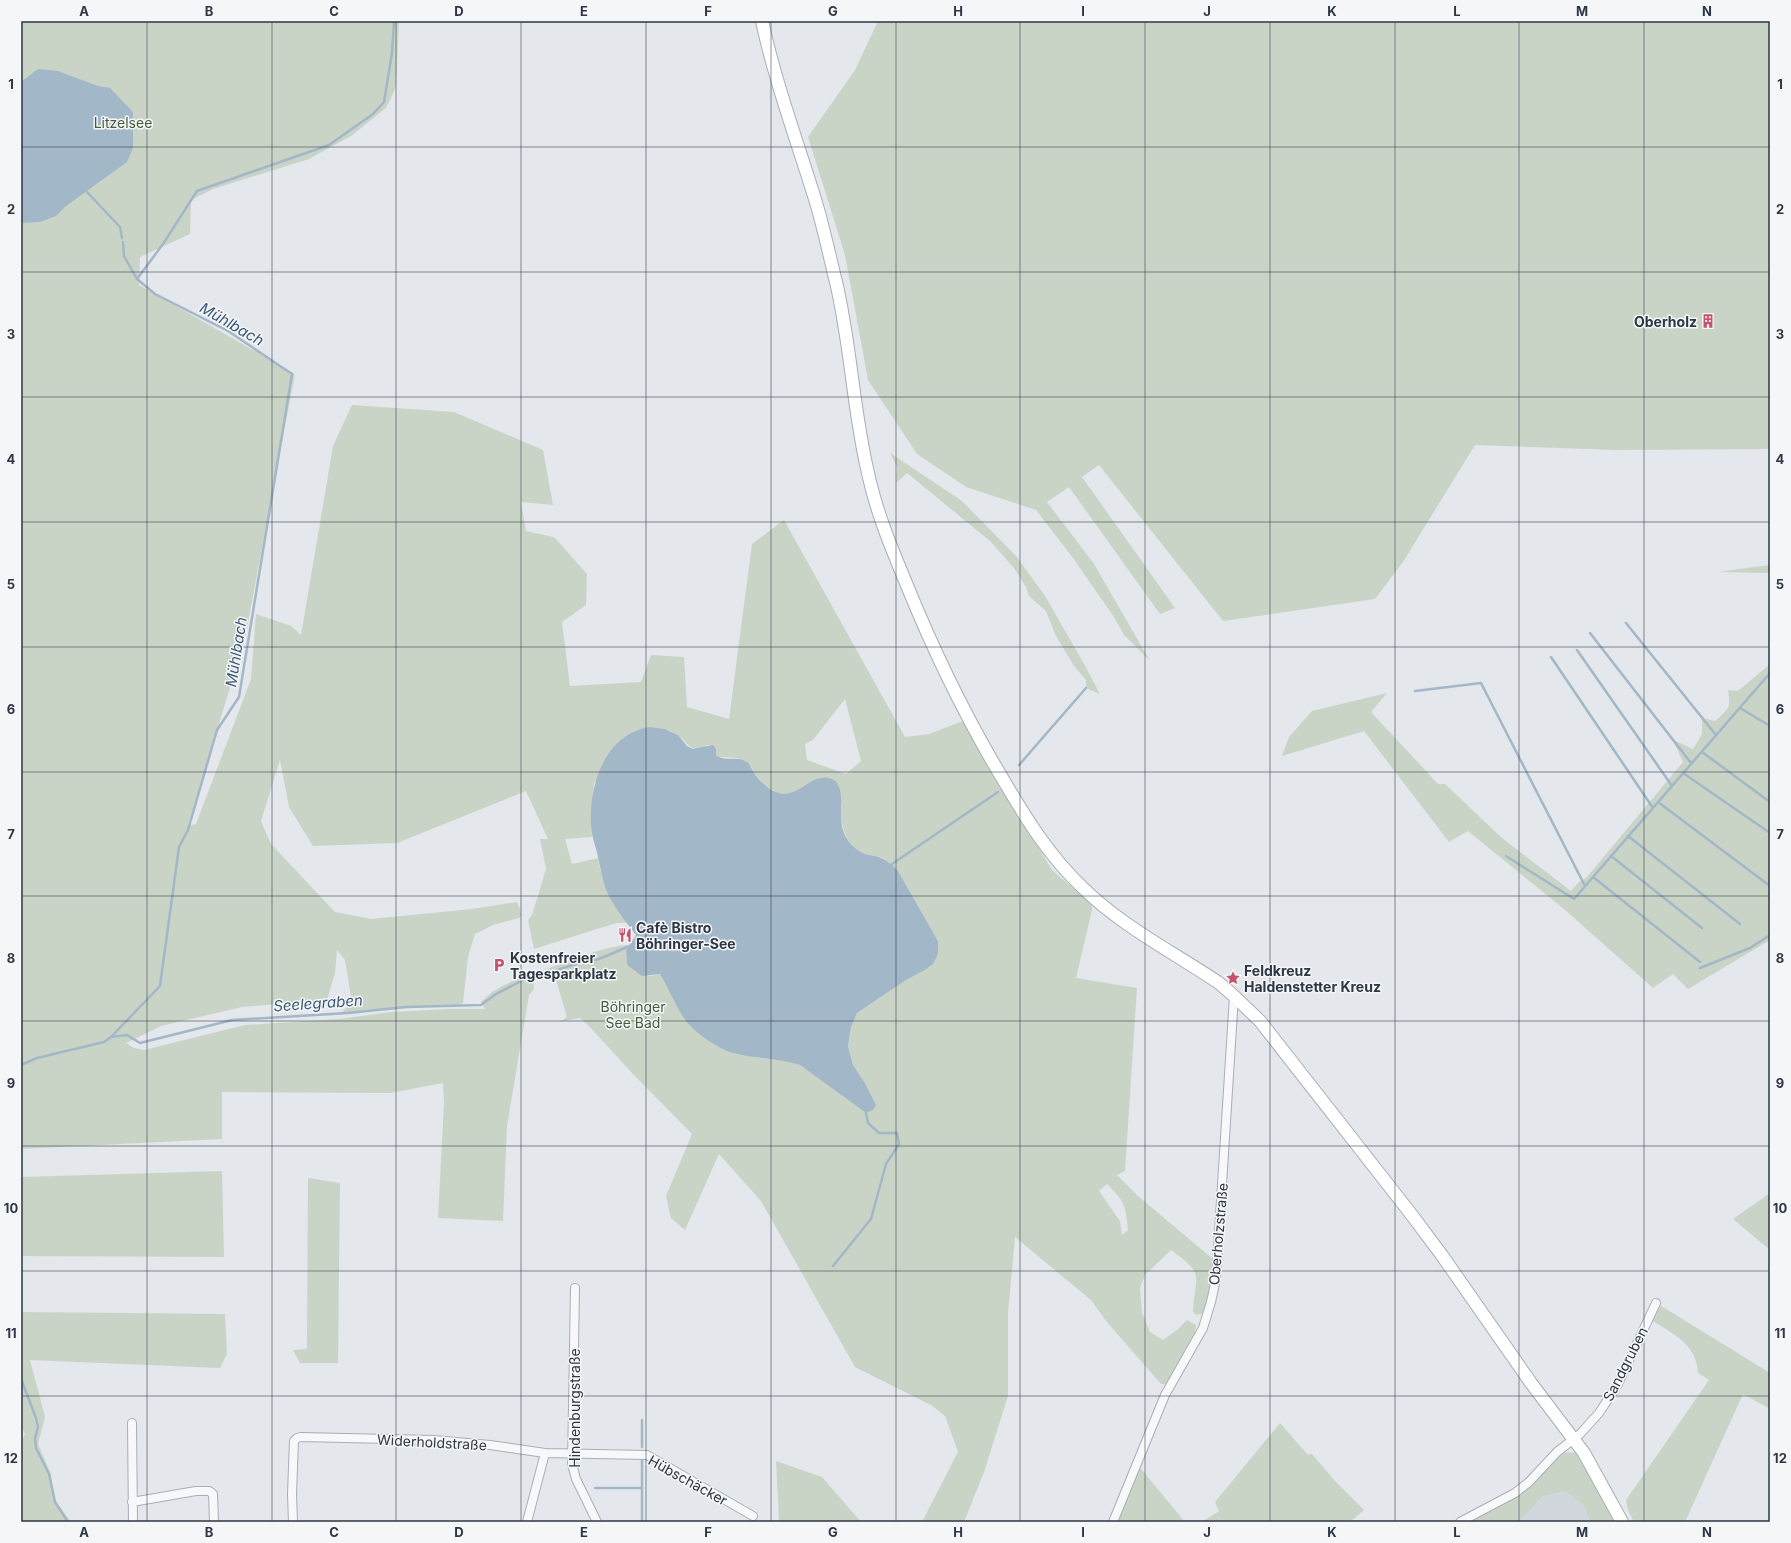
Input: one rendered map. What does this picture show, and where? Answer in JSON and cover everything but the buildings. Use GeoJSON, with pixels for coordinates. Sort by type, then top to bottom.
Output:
{"type":"FeatureCollection","features":[{"type":"Feature","properties":{"kind":"street"},"geometry":{"type":"LineString","coordinates":[[762,21],[775,75],[815,199],[837,284],[849,347],[863,450],[868,475],[882,524],[922,623],[947,679],[993,763],[1038,836],[1058,863],[1080,886],[1109,911],[1195,967],[1234,996],[1260,1021],[1411,1214],[1593,1468],[1622,1522]]}},
{"type":"Feature","properties":{"kind":"street","name":"Oberholzstraße"},"geometry":{"type":"LineString","coordinates":[[1113,1522],[1166,1395],[1203,1328],[1211,1302],[1216,1279],[1234,996]]}},
{"type":"Feature","properties":{"kind":"street","name":"Hindenburgstraße"},"geometry":{"type":"LineString","coordinates":[[575,1288],[571,1454],[576,1480],[597,1522]]}},
{"type":"Feature","properties":{"kind":"street","name":"Sandgruben"},"geometry":{"type":"LineString","coordinates":[[1460,1522],[1515,1493],[1529,1482],[1599,1413],[1611,1396],[1656,1303]]}},
{"type":"Feature","properties":{"kind":"street"},"geometry":{"type":"LineString","coordinates":[[132,1423],[133,1522]]}},
{"type":"Feature","properties":{"kind":"street","name":"Widerholdstraße"},"geometry":{"type":"LineString","coordinates":[[293,1522],[292,1494],[294,1441],[301,1437],[434,1440],[490,1445],[545,1453],[571,1454]]}},
{"type":"Feature","properties":{"kind":"street"},"geometry":{"type":"LineString","coordinates":[[527,1522],[545,1453]]}},
{"type":"Feature","properties":{"kind":"street","name":"Hübschäcker"},"geometry":{"type":"LineString","coordinates":[[571,1454],[647,1456],[753,1516]]}},
{"type":"Feature","properties":{"kind":"street"},"geometry":{"type":"LineString","coordinates":[[132,1502],[196,1491],[210,1491],[213,1494],[214,1522]]}},
{"type":"Feature","properties":{"kind":"shaded area"},"geometry":{"type":"Polygon","coordinates":[[[1564,1491],[1584,1506],[1590,1522],[1519,1522],[1542,1497],[1564,1491]]]}},
{"type":"Feature","properties":{"kind":"green space","name":"Böhringer See Bad"},"geometry":{"type":"Polygon","coordinates":[[[21,21],[399,21],[396,87],[386,108],[351,136],[309,159],[213,189],[191,200],[190,234],[140,257],[139,285],[295,374],[245,638],[188,826],[196,824],[251,679],[256,614],[291,626],[301,635],[333,446],[352,405],[454,412],[543,450],[553,505],[521,502],[526,531],[554,537],[587,574],[586,605],[562,622],[570,686],[641,682],[651,655],[684,657],[687,707],[729,719],[752,544],[784,520],[905,737],[929,734],[963,721],[1052,870],[1092,905],[1076,978],[1137,988],[1125,1171],[1117,1175],[1138,1196],[1214,1260],[1213,1274],[1211,1288],[1205,1308],[1202,1314],[1196,1315],[1193,1311],[1196,1276],[1194,1271],[1182,1258],[1171,1250],[1145,1275],[1140,1288],[1142,1313],[1150,1332],[1163,1340],[1177,1330],[1187,1320],[1196,1325],[1195,1332],[1166,1384],[1161,1384],[1106,1321],[1091,1300],[1015,1237],[1008,1313],[1008,1396],[984,1472],[964,1522],[922,1522],[958,1452],[945,1416],[931,1405],[855,1367],[761,1201],[719,1154],[685,1230],[671,1218],[666,1196],[692,1134],[580,1018],[560,1022],[567,1017],[554,973],[542,977],[541,971],[599,951],[632,945],[626,952],[627,965],[650,976],[660,974],[684,1019],[732,1053],[788,1061],[800,1065],[866,1113],[865,1083],[853,1065],[848,1046],[851,1027],[857,1013],[906,980],[925,970],[938,954],[938,941],[898,871],[886,860],[879,857],[865,855],[852,845],[843,827],[842,805],[813,781],[798,792],[788,794],[778,793],[764,785],[754,773],[751,766],[738,758],[719,757],[716,755],[716,749],[708,745],[697,749],[690,747],[671,731],[660,728],[650,727],[594,783],[591,824],[592,837],[565,839],[572,864],[598,858],[600,869],[627,923],[616,923],[534,949],[528,920],[532,915],[546,869],[540,839],[548,839],[526,791],[397,843],[313,846],[289,807],[280,760],[261,821],[271,844],[335,912],[371,919],[472,909],[517,902],[522,915],[519,918],[493,925],[475,934],[468,957],[463,1003],[453,1006],[406,1007],[339,1014],[352,1003],[345,960],[337,950],[335,973],[327,1000],[242,1007],[161,1026],[126,1043],[134,1048],[144,1050],[245,1025],[339,1019],[391,1012],[485,1009],[481,1002],[492,992],[532,970],[534,989],[529,995],[507,1126],[503,1221],[438,1218],[444,1103],[443,1083],[390,1093],[222,1092],[222,1139],[21,1149],[21,21]],[[845,699],[813,740],[805,744],[807,760],[846,774],[861,761],[845,699]],[[1107,1184],[1099,1191],[1120,1221],[1122,1235],[1128,1230],[1124,1204],[1107,1184]]]}},
{"type":"Feature","properties":{"kind":"green space"},"geometry":{"type":"Polygon","coordinates":[[[878,21],[1770,21],[1770,449],[1615,450],[1475,445],[1403,562],[1375,599],[1223,621],[1099,465],[1082,477],[1175,608],[1160,614],[1069,487],[1047,502],[1094,564],[1150,661],[1124,635],[1114,617],[1073,558],[1036,510],[966,487],[917,454],[868,380],[845,255],[808,137],[855,70],[878,21]]]}},
{"type":"Feature","properties":{"kind":"green space"},"geometry":{"type":"Polygon","coordinates":[[[890,453],[962,501],[1017,557],[1045,596],[1100,694],[1086,688],[1086,680],[1074,666],[1056,636],[1046,611],[1029,596],[1026,587],[1014,568],[990,541],[907,473],[896,483],[897,467],[890,453]]]}},
{"type":"Feature","properties":{"kind":"green space"},"geometry":{"type":"Polygon","coordinates":[[[1770,565],[1770,573],[1719,572],[1725,571],[1770,565]]]}},
{"type":"Feature","properties":{"kind":"green space"},"geometry":{"type":"Polygon","coordinates":[[[1770,664],[1770,940],[1688,989],[1673,974],[1653,988],[1565,910],[1468,831],[1449,842],[1364,731],[1282,756],[1289,737],[1312,711],[1387,693],[1371,712],[1438,784],[1445,784],[1502,838],[1571,891],[1579,882],[1586,878],[1683,762],[1673,740],[1693,749],[1702,734],[1702,718],[1715,721],[1728,708],[1728,690],[1738,691],[1770,664]]]}},
{"type":"Feature","properties":{"kind":"green space"},"geometry":{"type":"Polygon","coordinates":[[[222,1171],[224,1257],[21,1256],[21,1177],[222,1171]]]}},
{"type":"Feature","properties":{"kind":"green space"},"geometry":{"type":"Polygon","coordinates":[[[308,1178],[340,1183],[338,1363],[300,1363],[293,1350],[307,1349],[308,1178]]]}},
{"type":"Feature","properties":{"kind":"green space"},"geometry":{"type":"Polygon","coordinates":[[[1770,1193],[1770,1250],[1733,1219],[1770,1193]]]}},
{"type":"Feature","properties":{"kind":"green space"},"geometry":{"type":"Polygon","coordinates":[[[1658,1304],[1770,1373],[1770,1409],[1743,1394],[1685,1522],[1634,1522],[1628,1510],[1626,1500],[1709,1380],[1698,1373],[1697,1363],[1688,1347],[1675,1335],[1651,1320],[1658,1304]]]}},
{"type":"Feature","properties":{"kind":"green space"},"geometry":{"type":"Polygon","coordinates":[[[21,1312],[225,1314],[227,1354],[220,1368],[30,1360],[45,1417],[38,1444],[51,1474],[54,1499],[71,1522],[21,1522],[21,1443],[25,1434],[21,1425],[21,1312]]]}},
{"type":"Feature","properties":{"kind":"green space"},"geometry":{"type":"Polygon","coordinates":[[[1280,1423],[1308,1455],[1312,1454],[1335,1481],[1364,1510],[1350,1522],[1202,1522],[1219,1511],[1215,1502],[1280,1423]]]}},
{"type":"Feature","properties":{"kind":"green space"},"geometry":{"type":"Polygon","coordinates":[[[1557,1452],[1584,1453],[1622,1522],[1590,1522],[1584,1506],[1564,1491],[1542,1497],[1519,1522],[1460,1522],[1515,1493],[1557,1452]]]}},
{"type":"Feature","properties":{"kind":"green space"},"geometry":{"type":"Polygon","coordinates":[[[776,1461],[822,1477],[861,1522],[779,1522],[776,1461]]]}},
{"type":"Feature","properties":{"kind":"green space"},"geometry":{"type":"Polygon","coordinates":[[[1137,1464],[1185,1522],[1113,1522],[1137,1464]]]}},
{"type":"Feature","properties":{"kind":"water","name":"Litzelsee"},"geometry":{"type":"Polygon","coordinates":[[[38,69],[58,71],[98,86],[110,88],[133,112],[133,148],[127,162],[66,206],[56,216],[40,222],[21,223],[21,84],[22,81],[38,69]]]}},
{"type":"Feature","properties":{"kind":"water"},"geometry":{"type":"Polygon","coordinates":[[[650,727],[665,729],[678,735],[687,746],[693,749],[713,745],[716,749],[716,755],[719,757],[726,759],[738,759],[747,762],[754,773],[768,788],[779,793],[787,794],[794,792],[818,779],[832,779],[837,782],[841,794],[842,824],[844,834],[854,848],[867,855],[877,856],[885,860],[898,871],[938,941],[938,954],[933,964],[925,970],[906,980],[857,1013],[851,1027],[848,1046],[853,1065],[865,1083],[876,1105],[873,1110],[866,1113],[800,1065],[733,1053],[713,1043],[699,1034],[687,1023],[660,974],[642,976],[627,965],[626,951],[636,935],[610,898],[602,878],[592,833],[591,809],[597,778],[603,763],[611,750],[622,739],[634,732],[650,727]]]}},
{"type":"Feature","properties":{"kind":"waterway","name":"Mühlbach"},"geometry":{"type":"LineString","coordinates":[[21,1065],[37,1058],[104,1042],[111,1037],[160,986],[179,847],[188,830],[217,730],[239,697],[292,374],[228,331],[155,294],[137,279],[163,244],[197,191],[329,145],[373,114],[384,102],[392,53],[394,21]]}},
{"type":"Feature","properties":{"kind":"waterway","name":"Mühlbach"},"geometry":{"type":"LineString","coordinates":[[87,192],[120,227],[122,238]]}},
{"type":"Feature","properties":{"kind":"waterway","name":"Mühlbach"},"geometry":{"type":"LineString","coordinates":[[123,242],[124,256],[137,279]]}},
{"type":"Feature","properties":{"kind":"waterway"},"geometry":{"type":"LineString","coordinates":[[1626,623],[1716,735]]}},
{"type":"Feature","properties":{"kind":"waterway"},"geometry":{"type":"LineString","coordinates":[[1590,633],[1691,763]]}},
{"type":"Feature","properties":{"kind":"waterway"},"geometry":{"type":"LineString","coordinates":[[1577,650],[1672,786]]}},
{"type":"Feature","properties":{"kind":"waterway"},"geometry":{"type":"LineString","coordinates":[[1551,657],[1653,808]]}},
{"type":"Feature","properties":{"kind":"waterway"},"geometry":{"type":"LineString","coordinates":[[1506,856],[1574,899],[1770,673]]}},
{"type":"Feature","properties":{"kind":"waterway"},"geometry":{"type":"LineString","coordinates":[[1415,691],[1481,683],[1585,886]]}},
{"type":"Feature","properties":{"kind":"waterway"},"geometry":{"type":"LineString","coordinates":[[1019,765],[1086,688]]}},
{"type":"Feature","properties":{"kind":"waterway"},"geometry":{"type":"LineString","coordinates":[[1740,708],[1770,726]]}},
{"type":"Feature","properties":{"kind":"waterway"},"geometry":{"type":"LineString","coordinates":[[1702,752],[1770,802]]}},
{"type":"Feature","properties":{"kind":"waterway"},"geometry":{"type":"LineString","coordinates":[[1683,773],[1770,833]]}},
{"type":"Feature","properties":{"kind":"waterway"},"geometry":{"type":"LineString","coordinates":[[892,864],[998,792]]}},
{"type":"Feature","properties":{"kind":"waterway"},"geometry":{"type":"LineString","coordinates":[[1658,802],[1770,886]]}},
{"type":"Feature","properties":{"kind":"waterway"},"geometry":{"type":"LineString","coordinates":[[1628,836],[1740,924]]}},
{"type":"Feature","properties":{"kind":"waterway"},"geometry":{"type":"LineString","coordinates":[[1611,856],[1702,928]]}},
{"type":"Feature","properties":{"kind":"waterway"},"geometry":{"type":"LineString","coordinates":[[1593,877],[1700,962]]}},
{"type":"Feature","properties":{"kind":"waterway"},"geometry":{"type":"LineString","coordinates":[[1700,968],[1750,948],[1770,935]]}},
{"type":"Feature","properties":{"kind":"waterway","name":"Seelegraben"},"geometry":{"type":"LineString","coordinates":[[557,970],[582,962],[599,959],[632,945]]}},
{"type":"Feature","properties":{"kind":"waterway","name":"Seelegraben"},"geometry":{"type":"LineString","coordinates":[[111,1037],[127,1035],[140,1043],[232,1020],[348,1013],[406,1007],[481,1005],[496,994],[525,979]]}},
{"type":"Feature","properties":{"kind":"waterway"},"geometry":{"type":"LineString","coordinates":[[833,1266],[871,1219],[886,1164],[899,1144],[897,1133],[879,1133],[868,1123],[866,1113]]}},
{"type":"Feature","properties":{"kind":"waterway","name":"Mühlbach"},"geometry":{"type":"LineString","coordinates":[[21,1379],[38,1427],[35,1438],[36,1448],[49,1474],[55,1502],[68,1522]]}},
{"type":"Feature","properties":{"kind":"waterway"},"geometry":{"type":"LineString","coordinates":[[642,1420],[642,1447]]}},
{"type":"Feature","properties":{"kind":"waterway"},"geometry":{"type":"LineString","coordinates":[[642,1460],[642,1522]]}},
{"type":"Feature","properties":{"kind":"waterway"},"geometry":{"type":"LineString","coordinates":[[595,1488],[642,1488]]}},
{"type":"Feature","properties":{"kind":"place","name":"Oberholz"},"geometry":{"type":"Point","coordinates":[1708,321]}},
{"type":"Feature","properties":{"kind":"place","name":"Cafè Bistro Böhringer-See"},"geometry":{"type":"Point","coordinates":[625,935]}},
{"type":"Feature","properties":{"kind":"place","name":"Kostenfreier Tagesparkplatz"},"geometry":{"type":"Point","coordinates":[499,965]}},
{"type":"Feature","properties":{"kind":"place","name":"Feldkreuz Haldenstetter Kreuz"},"geometry":{"type":"Point","coordinates":[1233,978]}}]}
